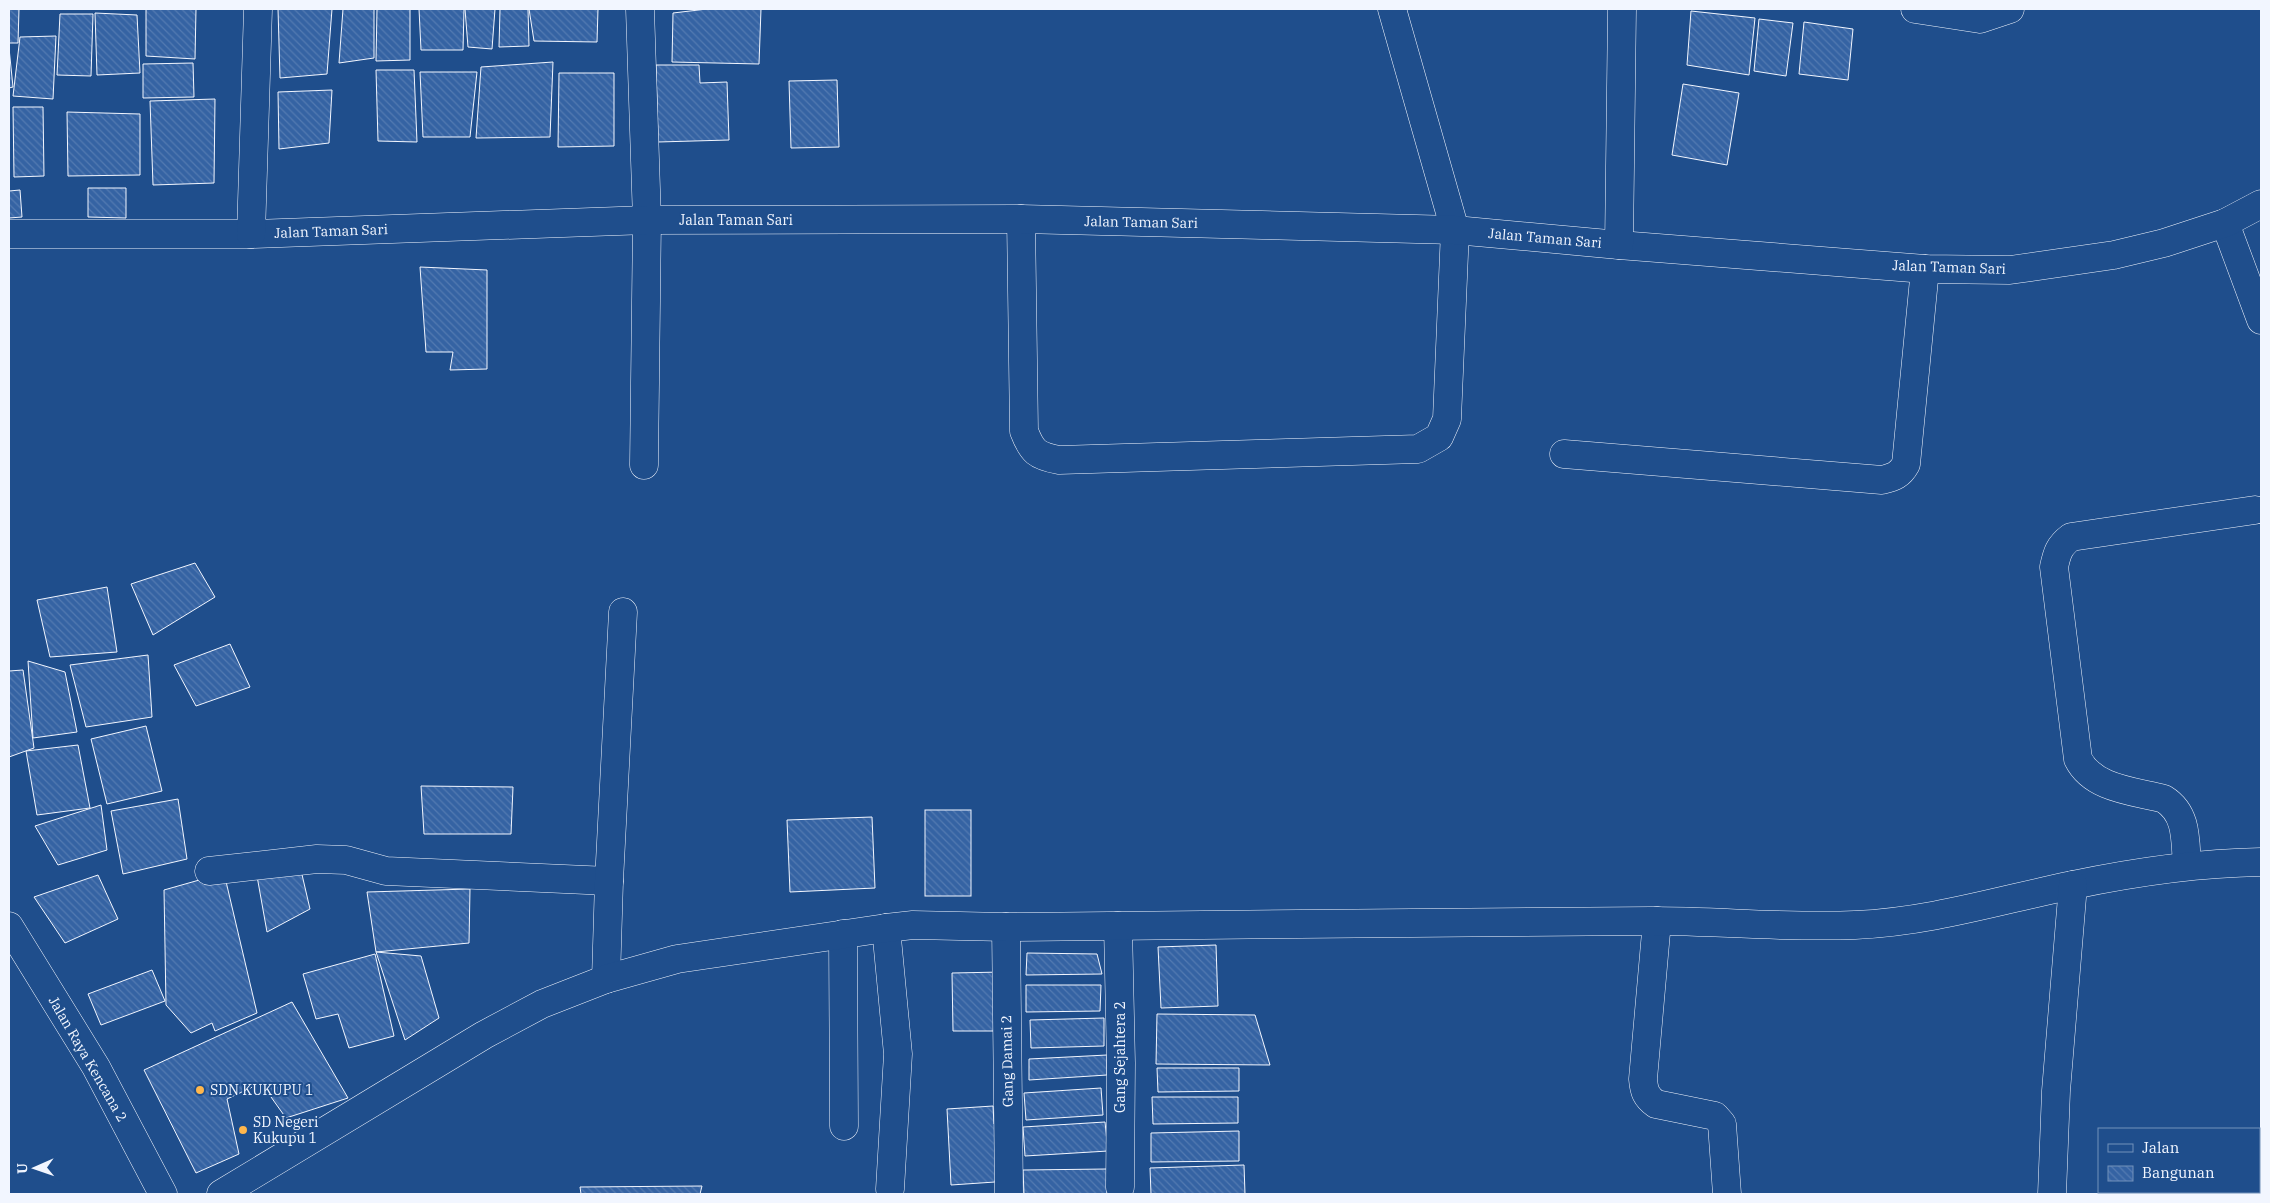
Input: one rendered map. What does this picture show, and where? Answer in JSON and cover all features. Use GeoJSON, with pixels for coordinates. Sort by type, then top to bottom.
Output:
{"type":"FeatureCollection","features":[{"type":"Feature","properties":{"kind":"street"},"geometry":{"type":"LineString","coordinates":[[251,234],[258,9]]}},
{"type":"Feature","properties":{"kind":"street"},"geometry":{"type":"LineString","coordinates":[[640,9],[647,220],[644,465]]}},
{"type":"Feature","properties":{"kind":"street"},"geometry":{"type":"LineString","coordinates":[[1021,219],[1024,431],[1030,446],[1042,457],[1059,460],[1418,449],[1439,438],[1447,418],[1455,230],[1392,9]]}},
{"type":"Feature","properties":{"kind":"street"},"geometry":{"type":"LineString","coordinates":[[1619,245],[1622,9]]}},
{"type":"Feature","properties":{"kind":"street"},"geometry":{"type":"LineString","coordinates":[[1915,9],[1978,14],[2010,9]]}},
{"type":"Feature","properties":{"kind":"street","name":"Jalan Taman Sari"},"geometry":{"type":"LineString","coordinates":[[9,234],[251,234],[647,220],[1021,219],[1455,230],[1619,245],[1925,268],[2010,270],[2114,255],[2164,243],[2226,223],[2261,204]]}},
{"type":"Feature","properties":{"kind":"street"},"geometry":{"type":"LineString","coordinates":[[2226,223],[2261,320]]}},
{"type":"Feature","properties":{"kind":"street"},"geometry":{"type":"LineString","coordinates":[[1564,454],[1882,480],[1901,473],[1906,464],[1925,268]]}},
{"type":"Feature","properties":{"kind":"street"},"geometry":{"type":"LineString","coordinates":[[2187,866],[2184,825],[2180,814],[2173,805],[2164,799],[2100,782],[2084,769],[2078,759],[2054,567],[2056,554],[2061,544],[2071,537],[2255,510]]}},
{"type":"Feature","properties":{"kind":"street"},"geometry":{"type":"LineString","coordinates":[[606,979],[609,881],[623,612]]}},
{"type":"Feature","properties":{"kind":"street"},"geometry":{"type":"LineString","coordinates":[[209,871],[317,859],[346,860],[386,870],[609,881]]}},
{"type":"Feature","properties":{"kind":"street"},"geometry":{"type":"LineString","coordinates":[[221,1194],[484,1035],[542,1004],[606,979],[677,959],[913,925],[1006,927],[1657,921],[1794,926],[1857,925],[1918,918],[1992,904],[2073,885],[2187,866],[2261,862]]}},
{"type":"Feature","properties":{"kind":"street"},"geometry":{"type":"LineString","coordinates":[[2052,1194],[2056,1091],[2073,885]]}},
{"type":"Feature","properties":{"kind":"street"},"geometry":{"type":"LineString","coordinates":[[1657,921],[1643,1079],[1644,1090],[1648,1098],[1656,1104],[1714,1116],[1722,1124],[1727,1194]]}},
{"type":"Feature","properties":{"kind":"street","name":"Jalan Raya Kencana 2"},"geometry":{"type":"LineString","coordinates":[[9,926],[96,1067],[163,1194]]}},
{"type":"Feature","properties":{"kind":"street","name":"Gang Sejahtera 2"},"geometry":{"type":"LineString","coordinates":[[1118,926],[1121,1063],[1120,1187]]}},
{"type":"Feature","properties":{"kind":"street","name":"Gang Damai 2"},"geometry":{"type":"LineString","coordinates":[[1006,927],[1008,1194]]}},
{"type":"Feature","properties":{"kind":"street"},"geometry":{"type":"LineString","coordinates":[[886,928],[898,1054],[890,1189]]}},
{"type":"Feature","properties":{"kind":"street"},"geometry":{"type":"LineString","coordinates":[[843,934],[844,1126]]}},
{"type":"Feature","properties":{"kind":"building"},"geometry":{"type":"Polygon","coordinates":[[[9,9],[19,9],[18,43],[9,43],[9,9]]]}},
{"type":"Feature","properties":{"kind":"building"},"geometry":{"type":"Polygon","coordinates":[[[146,9],[196,9],[195,59],[146,56],[146,9]]]}},
{"type":"Feature","properties":{"kind":"building"},"geometry":{"type":"Polygon","coordinates":[[[278,9],[332,9],[327,74],[280,78],[278,9]]]}},
{"type":"Feature","properties":{"kind":"building"},"geometry":{"type":"Polygon","coordinates":[[[343,9],[374,9],[374,58],[339,63],[343,9]]]}},
{"type":"Feature","properties":{"kind":"building"},"geometry":{"type":"Polygon","coordinates":[[[377,9],[410,9],[410,60],[376,61],[377,9]]]}},
{"type":"Feature","properties":{"kind":"building"},"geometry":{"type":"Polygon","coordinates":[[[419,9],[464,9],[463,50],[421,50],[419,9]]]}},
{"type":"Feature","properties":{"kind":"building"},"geometry":{"type":"Polygon","coordinates":[[[465,9],[495,9],[492,49],[468,47],[465,9]]]}},
{"type":"Feature","properties":{"kind":"building"},"geometry":{"type":"Polygon","coordinates":[[[500,9],[528,9],[529,46],[499,47],[500,9]]]}},
{"type":"Feature","properties":{"kind":"building"},"geometry":{"type":"Polygon","coordinates":[[[529,9],[598,9],[597,42],[534,41],[529,9]]]}},
{"type":"Feature","properties":{"kind":"building"},"geometry":{"type":"Polygon","coordinates":[[[707,9],[761,9],[759,64],[672,62],[673,13],[707,9]]]}},
{"type":"Feature","properties":{"kind":"building"},"geometry":{"type":"Polygon","coordinates":[[[1691,11],[1755,18],[1749,75],[1687,65],[1691,11]]]}},
{"type":"Feature","properties":{"kind":"building"},"geometry":{"type":"Polygon","coordinates":[[[95,13],[137,15],[140,73],[97,75],[95,13]]]}},
{"type":"Feature","properties":{"kind":"building"},"geometry":{"type":"Polygon","coordinates":[[[60,14],[93,14],[91,76],[57,75],[60,14]]]}},
{"type":"Feature","properties":{"kind":"building"},"geometry":{"type":"Polygon","coordinates":[[[1759,19],[1793,23],[1786,76],[1754,71],[1759,19]]]}},
{"type":"Feature","properties":{"kind":"building"},"geometry":{"type":"Polygon","coordinates":[[[1804,22],[1853,29],[1848,80],[1799,74],[1804,22]]]}},
{"type":"Feature","properties":{"kind":"building"},"geometry":{"type":"Polygon","coordinates":[[[56,36],[53,99],[13,96],[20,37],[56,36]]]}},
{"type":"Feature","properties":{"kind":"building"},"geometry":{"type":"Polygon","coordinates":[[[9,48],[13,87],[9,88],[9,48]]]}},
{"type":"Feature","properties":{"kind":"building"},"geometry":{"type":"Polygon","coordinates":[[[553,62],[550,137],[476,138],[481,67],[553,62]]]}},
{"type":"Feature","properties":{"kind":"building"},"geometry":{"type":"Polygon","coordinates":[[[193,63],[194,97],[143,98],[143,64],[193,63]]]}},
{"type":"Feature","properties":{"kind":"building"},"geometry":{"type":"Polygon","coordinates":[[[656,65],[699,65],[700,83],[727,82],[729,140],[658,142],[656,65]]]}},
{"type":"Feature","properties":{"kind":"building"},"geometry":{"type":"Polygon","coordinates":[[[376,70],[414,70],[417,142],[378,141],[376,70]]]}},
{"type":"Feature","properties":{"kind":"building"},"geometry":{"type":"Polygon","coordinates":[[[420,72],[477,72],[470,137],[423,137],[420,72]]]}},
{"type":"Feature","properties":{"kind":"building"},"geometry":{"type":"Polygon","coordinates":[[[559,73],[614,73],[614,146],[558,147],[559,73]]]}},
{"type":"Feature","properties":{"kind":"building"},"geometry":{"type":"Polygon","coordinates":[[[837,80],[839,147],[791,148],[789,81],[837,80]]]}},
{"type":"Feature","properties":{"kind":"building"},"geometry":{"type":"Polygon","coordinates":[[[1683,84],[1739,93],[1727,165],[1672,155],[1683,84]]]}},
{"type":"Feature","properties":{"kind":"building"},"geometry":{"type":"Polygon","coordinates":[[[332,90],[329,143],[279,149],[278,92],[332,90]]]}},
{"type":"Feature","properties":{"kind":"building"},"geometry":{"type":"Polygon","coordinates":[[[215,99],[214,183],[153,185],[150,101],[215,99]]]}},
{"type":"Feature","properties":{"kind":"building"},"geometry":{"type":"Polygon","coordinates":[[[13,107],[43,107],[44,176],[14,177],[13,107]]]}},
{"type":"Feature","properties":{"kind":"building"},"geometry":{"type":"Polygon","coordinates":[[[67,112],[140,114],[140,175],[68,176],[67,112]]]}},
{"type":"Feature","properties":{"kind":"building"},"geometry":{"type":"Polygon","coordinates":[[[88,188],[126,188],[126,218],[88,217],[88,188]]]}},
{"type":"Feature","properties":{"kind":"building"},"geometry":{"type":"Polygon","coordinates":[[[20,190],[22,217],[9,218],[9,191],[20,190]]]}},
{"type":"Feature","properties":{"kind":"building"},"geometry":{"type":"Polygon","coordinates":[[[420,267],[487,270],[487,369],[450,370],[453,352],[426,352],[420,267]]]}},
{"type":"Feature","properties":{"kind":"building"},"geometry":{"type":"Polygon","coordinates":[[[195,563],[215,597],[153,635],[131,584],[195,563]]]}},
{"type":"Feature","properties":{"kind":"building"},"geometry":{"type":"Polygon","coordinates":[[[107,587],[117,652],[50,657],[37,600],[107,587]]]}},
{"type":"Feature","properties":{"kind":"building"},"geometry":{"type":"Polygon","coordinates":[[[230,644],[250,687],[196,706],[174,665],[230,644]]]}},
{"type":"Feature","properties":{"kind":"building"},"geometry":{"type":"Polygon","coordinates":[[[148,655],[152,717],[86,727],[70,665],[148,655]]]}},
{"type":"Feature","properties":{"kind":"building"},"geometry":{"type":"Polygon","coordinates":[[[28,661],[65,672],[77,732],[33,738],[28,661]]]}},
{"type":"Feature","properties":{"kind":"building"},"geometry":{"type":"Polygon","coordinates":[[[23,670],[34,748],[9,757],[9,671],[23,670]]]}},
{"type":"Feature","properties":{"kind":"building"},"geometry":{"type":"Polygon","coordinates":[[[146,726],[162,791],[107,804],[91,739],[146,726]]]}},
{"type":"Feature","properties":{"kind":"building"},"geometry":{"type":"Polygon","coordinates":[[[78,745],[90,808],[37,815],[26,751],[78,745]]]}},
{"type":"Feature","properties":{"kind":"building"},"geometry":{"type":"Polygon","coordinates":[[[421,786],[513,787],[511,834],[424,834],[421,786]]]}},
{"type":"Feature","properties":{"kind":"building"},"geometry":{"type":"Polygon","coordinates":[[[178,799],[187,859],[123,874],[111,811],[178,799]]]}},
{"type":"Feature","properties":{"kind":"building"},"geometry":{"type":"Polygon","coordinates":[[[101,805],[107,850],[58,865],[35,826],[101,805]]]}},
{"type":"Feature","properties":{"kind":"building"},"geometry":{"type":"Polygon","coordinates":[[[925,810],[971,810],[971,896],[925,896],[925,810]]]}},
{"type":"Feature","properties":{"kind":"building"},"geometry":{"type":"Polygon","coordinates":[[[872,817],[875,888],[790,892],[787,820],[872,817]]]}},
{"type":"Feature","properties":{"kind":"building"},"geometry":{"type":"Polygon","coordinates":[[[300,866],[310,909],[267,932],[257,876],[300,866]]]}},
{"type":"Feature","properties":{"kind":"building"},"geometry":{"type":"Polygon","coordinates":[[[224,873],[257,1013],[215,1031],[212,1023],[191,1033],[166,1005],[164,890],[224,873]]]}},
{"type":"Feature","properties":{"kind":"building"},"geometry":{"type":"Polygon","coordinates":[[[98,875],[118,919],[65,943],[34,897],[98,875]]]}},
{"type":"Feature","properties":{"kind":"building"},"geometry":{"type":"Polygon","coordinates":[[[470,889],[469,943],[376,952],[367,892],[470,889]]]}},
{"type":"Feature","properties":{"kind":"building"},"geometry":{"type":"Polygon","coordinates":[[[1216,945],[1218,1006],[1161,1008],[1158,947],[1216,945]]]}},
{"type":"Feature","properties":{"kind":"building"},"geometry":{"type":"Polygon","coordinates":[[[376,952],[421,956],[439,1018],[405,1040],[376,952]]]}},
{"type":"Feature","properties":{"kind":"building"},"geometry":{"type":"Polygon","coordinates":[[[1027,953],[1097,954],[1102,974],[1026,975],[1027,953]]]}},
{"type":"Feature","properties":{"kind":"building"},"geometry":{"type":"Polygon","coordinates":[[[375,954],[394,1036],[349,1048],[338,1014],[316,1019],[303,974],[375,954]]]}},
{"type":"Feature","properties":{"kind":"building"},"geometry":{"type":"Polygon","coordinates":[[[152,970],[165,1001],[101,1025],[88,994],[152,970]]]}},
{"type":"Feature","properties":{"kind":"building"},"geometry":{"type":"Polygon","coordinates":[[[1003,972],[1004,1031],[953,1031],[952,973],[1003,972]]]}},
{"type":"Feature","properties":{"kind":"building"},"geometry":{"type":"Polygon","coordinates":[[[1026,985],[1101,985],[1100,1011],[1026,1012],[1026,985]]]}},
{"type":"Feature","properties":{"kind":"building","name":"SDN KUKUPU 1"},"geometry":{"type":"Polygon","coordinates":[[[292,1002],[348,1098],[286,1118],[261,1083],[227,1099],[239,1154],[196,1173],[144,1070],[292,1002]]]}},
{"type":"Feature","properties":{"kind":"building"},"geometry":{"type":"Polygon","coordinates":[[[1157,1014],[1255,1015],[1270,1065],[1156,1064],[1157,1014]]]}},
{"type":"Feature","properties":{"kind":"building"},"geometry":{"type":"Polygon","coordinates":[[[1104,1018],[1104,1046],[1031,1048],[1030,1020],[1104,1018]]]}},
{"type":"Feature","properties":{"kind":"building"},"geometry":{"type":"Polygon","coordinates":[[[1107,1055],[1107,1075],[1029,1080],[1029,1059],[1107,1055]]]}},
{"type":"Feature","properties":{"kind":"building"},"geometry":{"type":"Polygon","coordinates":[[[1157,1068],[1239,1068],[1239,1091],[1158,1092],[1157,1068]]]}},
{"type":"Feature","properties":{"kind":"building"},"geometry":{"type":"Polygon","coordinates":[[[1101,1088],[1103,1115],[1026,1120],[1024,1093],[1101,1088]]]}},
{"type":"Feature","properties":{"kind":"building"},"geometry":{"type":"Polygon","coordinates":[[[1152,1097],[1238,1097],[1238,1123],[1153,1124],[1152,1097]]]}},
{"type":"Feature","properties":{"kind":"building"},"geometry":{"type":"Polygon","coordinates":[[[993,1106],[994,1124],[1006,1127],[995,1182],[951,1185],[947,1109],[993,1106]]]}},
{"type":"Feature","properties":{"kind":"building"},"geometry":{"type":"Polygon","coordinates":[[[1105,1122],[1108,1151],[1025,1156],[1023,1127],[1105,1122]]]}},
{"type":"Feature","properties":{"kind":"building"},"geometry":{"type":"Polygon","coordinates":[[[1239,1131],[1239,1161],[1151,1162],[1151,1133],[1239,1131]]]}},
{"type":"Feature","properties":{"kind":"building"},"geometry":{"type":"Polygon","coordinates":[[[1244,1165],[1245,1194],[1151,1194],[1150,1168],[1244,1165]]]}},
{"type":"Feature","properties":{"kind":"building"},"geometry":{"type":"Polygon","coordinates":[[[1107,1169],[1107,1194],[1024,1194],[1023,1170],[1107,1169]]]}},
{"type":"Feature","properties":{"kind":"building"},"geometry":{"type":"Polygon","coordinates":[[[702,1186],[700,1194],[581,1194],[580,1187],[702,1186]]]}},
{"type":"Feature","properties":{"kind":"place","name":"SDN KUKUPU 1"},"geometry":{"type":"Point","coordinates":[200,1090]}},
{"type":"Feature","properties":{"kind":"place","name":"SD Negeri Kukupu 1"},"geometry":{"type":"Point","coordinates":[243,1130]}}]}
